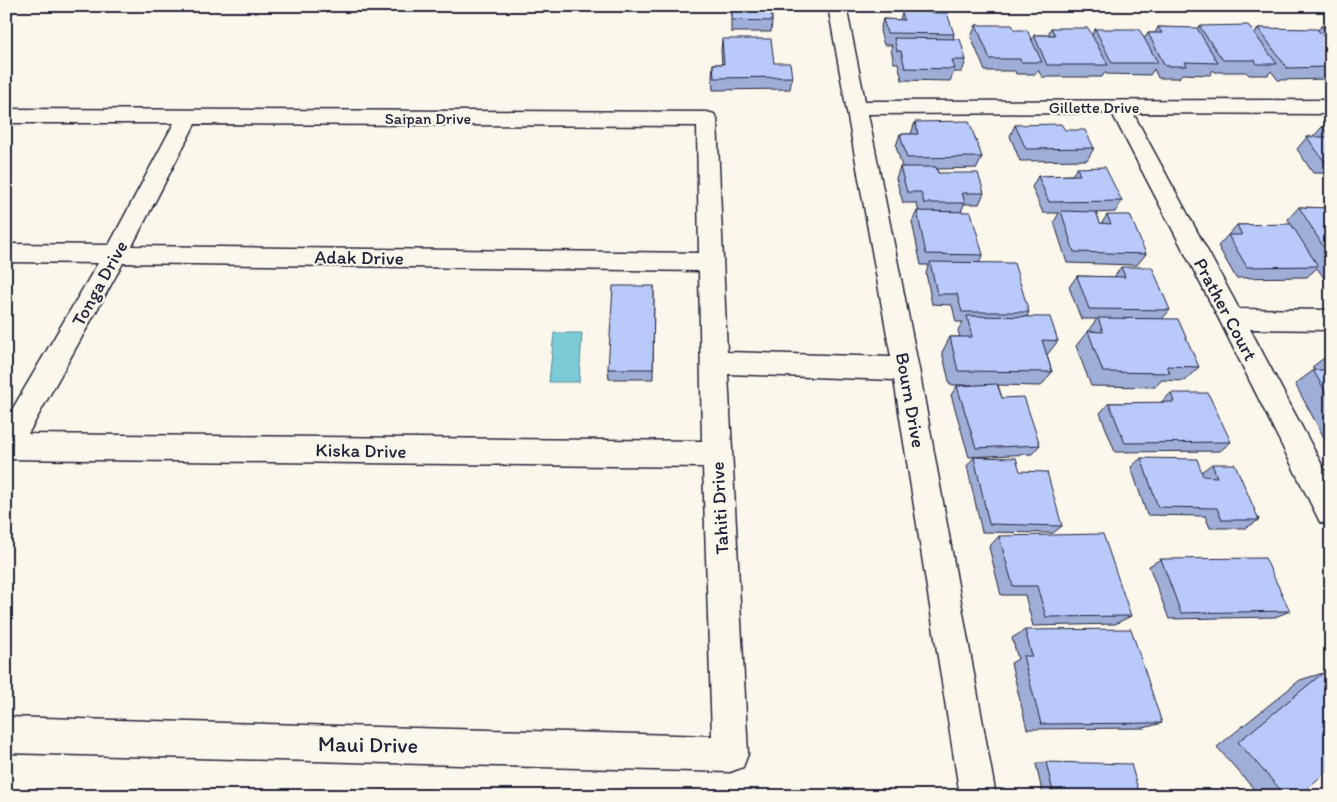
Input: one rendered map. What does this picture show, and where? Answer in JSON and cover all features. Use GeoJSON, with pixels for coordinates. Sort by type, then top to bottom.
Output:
{"type":"FeatureCollection","features":[{"type":"Feature","properties":{"kind":"street","name":"Bourn Drive"},"geometry":{"type":"LineString","coordinates":[[837,6],[906,368],[978,796]]}},
{"type":"Feature","properties":{"kind":"street","name":"Gillette Drive"},"geometry":{"type":"LineString","coordinates":[[856,108],[894,106],[1331,107]]}},
{"type":"Feature","properties":{"kind":"street","name":"Prather Court"},"geometry":{"type":"LineString","coordinates":[[1119,107],[1232,319],[1331,512]]}},
{"type":"Feature","properties":{"kind":"street","name":"Saipan Drive"},"geometry":{"type":"LineString","coordinates":[[6,116],[707,119],[711,262]]}},
{"type":"Feature","properties":{"kind":"street","name":"Tonga Drive"},"geometry":{"type":"LineString","coordinates":[[6,446],[116,254],[188,117]]}},
{"type":"Feature","properties":{"kind":"street","name":"Adak Drive"},"geometry":{"type":"LineString","coordinates":[[6,253],[711,262]]}},
{"type":"Feature","properties":{"kind":"street","name":"Tahiti Drive"},"geometry":{"type":"LineString","coordinates":[[711,262],[730,754]]}},
{"type":"Feature","properties":{"kind":"street"},"geometry":{"type":"LineString","coordinates":[[1232,319],[1331,320]]}},
{"type":"Feature","properties":{"kind":"street"},"geometry":{"type":"LineString","coordinates":[[715,363],[906,368]]}},
{"type":"Feature","properties":{"kind":"street","name":"Kiska Drive"},"geometry":{"type":"LineString","coordinates":[[6,446],[717,454]]}},
{"type":"Feature","properties":{"kind":"street","name":"Maui Drive"},"geometry":{"type":"LineString","coordinates":[[6,735],[730,754]]}},
{"type":"Feature","properties":{"kind":"water"},"geometry":{"type":"Polygon","coordinates":[[[554,333],[582,333],[579,382],[549,382],[554,333]]]}},
{"type":"Feature","properties":{"kind":"building"},"geometry":{"type":"Polygon","coordinates":[[[732,6],[771,6],[772,21],[732,20],[732,6]]]}},
{"type":"Feature","properties":{"kind":"building"},"geometry":{"type":"Polygon","coordinates":[[[902,12],[947,13],[954,34],[887,33],[883,19],[904,20],[902,12]]]}},
{"type":"Feature","properties":{"kind":"building"},"geometry":{"type":"Polygon","coordinates":[[[976,25],[1012,25],[1015,30],[1027,30],[1042,62],[1021,62],[1020,59],[990,59],[976,25]]]}},
{"type":"Feature","properties":{"kind":"building"},"geometry":{"type":"Polygon","coordinates":[[[1248,25],[1277,64],[1257,64],[1255,60],[1223,60],[1199,26],[1248,25]]]}},
{"type":"Feature","properties":{"kind":"building"},"geometry":{"type":"Polygon","coordinates":[[[1321,26],[1331,26],[1331,37],[1321,26]]]}},
{"type":"Feature","properties":{"kind":"building"},"geometry":{"type":"Polygon","coordinates":[[[1158,27],[1197,28],[1218,63],[1185,62],[1187,66],[1165,66],[1148,33],[1162,33],[1158,27]]]}},
{"type":"Feature","properties":{"kind":"building"},"geometry":{"type":"Polygon","coordinates":[[[1051,28],[1088,28],[1108,65],[1047,65],[1034,35],[1055,35],[1051,28]]]}},
{"type":"Feature","properties":{"kind":"building"},"geometry":{"type":"Polygon","coordinates":[[[1258,28],[1317,29],[1331,46],[1331,67],[1287,68],[1258,28]]]}},
{"type":"Feature","properties":{"kind":"building"},"geometry":{"type":"Polygon","coordinates":[[[1095,29],[1139,29],[1158,63],[1112,63],[1095,29]]]}},
{"type":"Feature","properties":{"kind":"building"},"geometry":{"type":"Polygon","coordinates":[[[894,38],[960,39],[966,60],[952,60],[955,69],[905,68],[901,51],[897,51],[894,38]]]}},
{"type":"Feature","properties":{"kind":"building"},"geometry":{"type":"Polygon","coordinates":[[[722,39],[771,39],[774,63],[790,63],[792,77],[714,78],[713,64],[724,64],[722,39]]]}},
{"type":"Feature","properties":{"kind":"building"},"geometry":{"type":"Polygon","coordinates":[[[969,121],[982,157],[907,158],[900,134],[918,134],[915,122],[969,121]]]}},
{"type":"Feature","properties":{"kind":"building"},"geometry":{"type":"Polygon","coordinates":[[[1061,124],[1065,130],[1085,130],[1094,148],[1026,149],[1015,125],[1061,124]]]}},
{"type":"Feature","properties":{"kind":"building"},"geometry":{"type":"Polygon","coordinates":[[[1331,126],[1331,161],[1324,161],[1307,137],[1330,137],[1322,127],[1331,126]]]}},
{"type":"Feature","properties":{"kind":"building"},"geometry":{"type":"Polygon","coordinates":[[[900,167],[936,167],[938,173],[978,173],[984,193],[962,193],[965,203],[924,203],[921,192],[907,192],[900,167]]]}},
{"type":"Feature","properties":{"kind":"building"},"geometry":{"type":"Polygon","coordinates":[[[1105,167],[1122,201],[1049,202],[1038,176],[1080,175],[1077,168],[1105,167]]]}},
{"type":"Feature","properties":{"kind":"building"},"geometry":{"type":"Polygon","coordinates":[[[1299,207],[1331,208],[1331,259],[1299,207]]]}},
{"type":"Feature","properties":{"kind":"building"},"geometry":{"type":"Polygon","coordinates":[[[917,211],[971,212],[983,255],[926,254],[917,211]]]}},
{"type":"Feature","properties":{"kind":"building"},"geometry":{"type":"Polygon","coordinates":[[[1061,211],[1096,212],[1100,223],[1111,224],[1107,215],[1130,215],[1146,254],[1074,252],[1061,211]]]}},
{"type":"Feature","properties":{"kind":"building"},"geometry":{"type":"Polygon","coordinates":[[[1291,224],[1318,266],[1247,267],[1228,235],[1242,235],[1237,225],[1291,224]]]}},
{"type":"Feature","properties":{"kind":"building"},"geometry":{"type":"Polygon","coordinates":[[[930,262],[1014,263],[1029,312],[962,312],[957,294],[937,294],[930,262]]]}},
{"type":"Feature","properties":{"kind":"building"},"geometry":{"type":"Polygon","coordinates":[[[1121,267],[1152,267],[1170,310],[1089,309],[1077,276],[1125,277],[1121,267]]]}},
{"type":"Feature","properties":{"kind":"building"},"geometry":{"type":"Polygon","coordinates":[[[613,286],[654,286],[653,369],[608,369],[613,286]]]}},
{"type":"Feature","properties":{"kind":"building"},"geometry":{"type":"Polygon","coordinates":[[[967,316],[1050,317],[1058,341],[1042,340],[1052,372],[958,371],[950,337],[972,337],[967,316]]]}},
{"type":"Feature","properties":{"kind":"building"},"geometry":{"type":"Polygon","coordinates":[[[1098,318],[1178,319],[1199,367],[1167,366],[1170,373],[1103,372],[1088,331],[1103,332],[1098,318]]]}},
{"type":"Feature","properties":{"kind":"building"},"geometry":{"type":"Polygon","coordinates":[[[1313,370],[1331,370],[1331,401],[1313,370]]]}},
{"type":"Feature","properties":{"kind":"building"},"geometry":{"type":"Polygon","coordinates":[[[997,384],[1002,398],[1024,397],[1040,445],[976,448],[957,386],[997,384]]]}},
{"type":"Feature","properties":{"kind":"building"},"geometry":{"type":"Polygon","coordinates":[[[1171,393],[1208,393],[1231,442],[1125,443],[1109,403],[1174,402],[1171,393]]]}},
{"type":"Feature","properties":{"kind":"building"},"geometry":{"type":"Polygon","coordinates":[[[974,457],[1016,458],[1020,471],[1047,472],[1062,526],[989,524],[974,457]]]}},
{"type":"Feature","properties":{"kind":"building"},"geometry":{"type":"Polygon","coordinates":[[[1141,458],[1197,459],[1203,476],[1217,477],[1212,464],[1235,464],[1259,520],[1222,520],[1217,508],[1158,507],[1141,458]]]}},
{"type":"Feature","properties":{"kind":"building"},"geometry":{"type":"Polygon","coordinates":[[[1103,534],[1131,616],[1046,617],[1037,586],[1013,586],[999,536],[1103,534]]]}},
{"type":"Feature","properties":{"kind":"building"},"geometry":{"type":"Polygon","coordinates":[[[1265,558],[1290,611],[1181,613],[1161,559],[1265,558]]]}},
{"type":"Feature","properties":{"kind":"building"},"geometry":{"type":"Polygon","coordinates":[[[1131,629],[1162,723],[1041,724],[1023,656],[1032,656],[1025,630],[1131,629]]]}},
{"type":"Feature","properties":{"kind":"building"},"geometry":{"type":"Polygon","coordinates":[[[1323,673],[1331,681],[1331,768],[1298,796],[1286,796],[1238,742],[1323,673]]]}},
{"type":"Feature","properties":{"kind":"building"},"geometry":{"type":"Polygon","coordinates":[[[1046,762],[1131,764],[1140,796],[1054,796],[1046,762]]]}}]}
